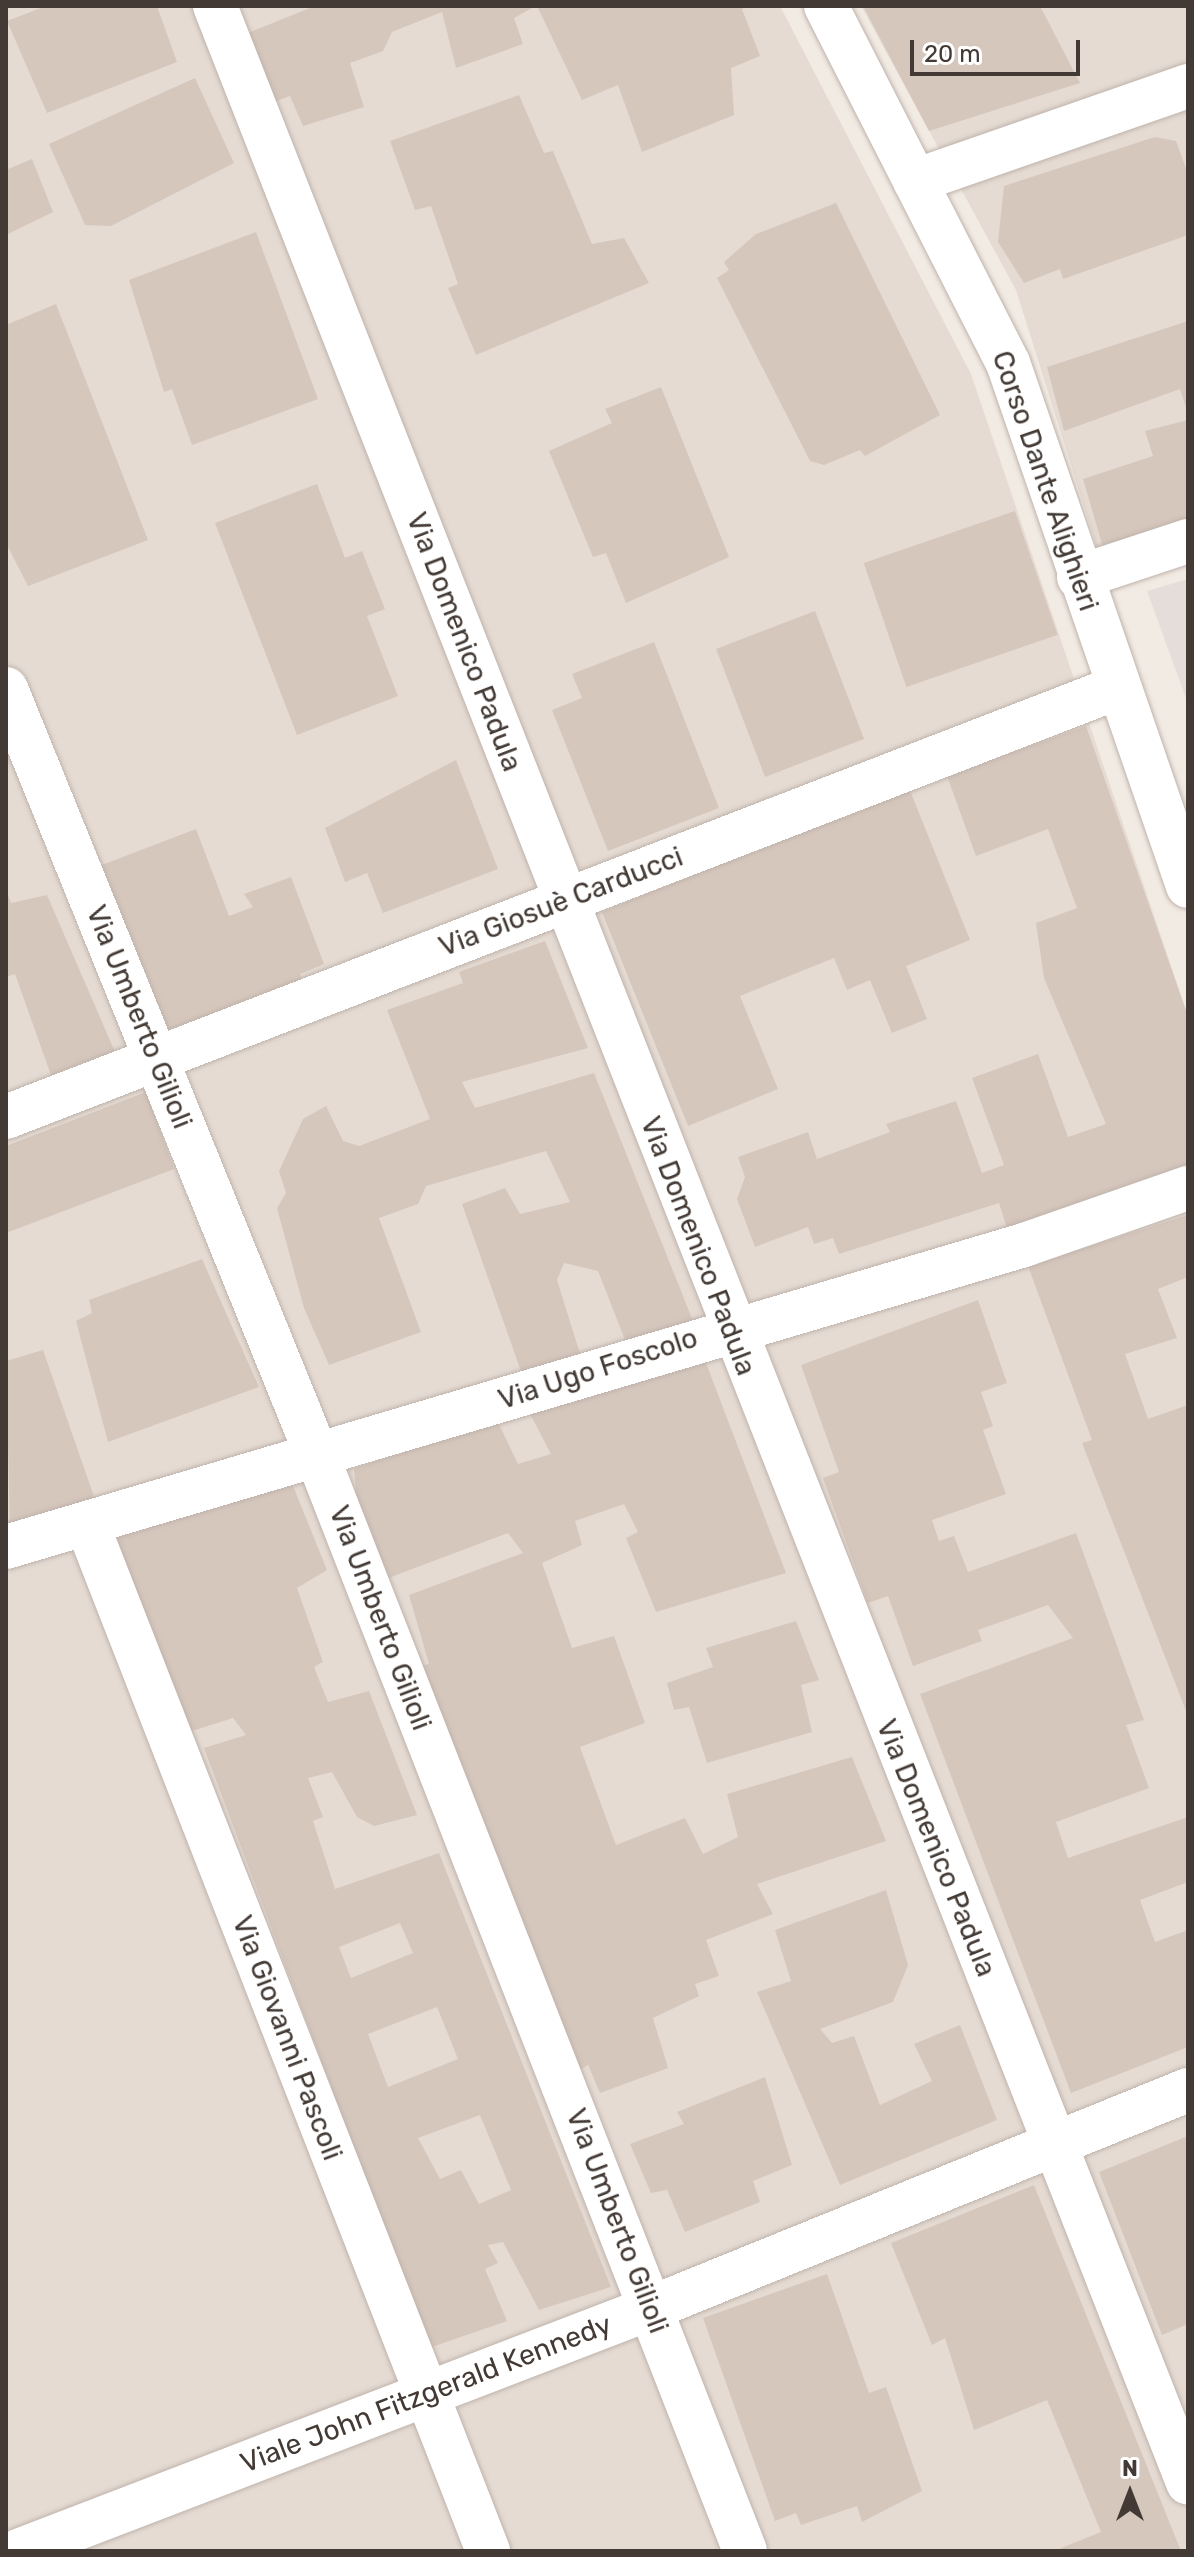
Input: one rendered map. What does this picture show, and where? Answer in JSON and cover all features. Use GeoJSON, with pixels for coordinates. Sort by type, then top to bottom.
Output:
{"type":"FeatureCollection","features":[{"type":"Feature","properties":{"kind":"street","name":"Via Domenico Padula"},"geometry":{"type":"LineString","coordinates":[[215,6],[729,1328],[1188,2483]]}},
{"type":"Feature","properties":{"kind":"street","name":"Corso Dante Alighieri"},"geometry":{"type":"LineString","coordinates":[[826,6],[1008,363],[1116,688],[1176,814],[1188,886]]}},
{"type":"Feature","properties":{"kind":"street"},"geometry":{"type":"LineString","coordinates":[[915,181],[1188,86]]}},
{"type":"Feature","properties":{"kind":"street"},"geometry":{"type":"LineString","coordinates":[[1079,577],[1188,541]]}},
{"type":"Feature","properties":{"kind":"street","name":"Via Giosuè Carducci"},"geometry":{"type":"LineString","coordinates":[[6,1117],[157,1062],[565,900],[1116,688]]}},
{"type":"Feature","properties":{"kind":"street","name":"Via Umberto Gilioli"},"geometry":{"type":"LineString","coordinates":[[6,689],[318,1458],[745,2551]]}},
{"type":"Feature","properties":{"kind":"street","name":"Via Ugo Foscolo"},"geometry":{"type":"LineString","coordinates":[[6,1547],[318,1458],[729,1328],[1024,1245],[1188,1188]]}},
{"type":"Feature","properties":{"kind":"street","name":"Via Giovanni Pascoli"},"geometry":{"type":"LineString","coordinates":[[87,1524],[488,2551]]}},
{"type":"Feature","properties":{"kind":"street","name":"Viale John Fitzgerald Kennedy"},"geometry":{"type":"LineString","coordinates":[[18,2551],[651,2308],[1188,2090]]}},
{"type":"Feature","properties":{"kind":"shaded area"},"geometry":{"type":"Polygon","coordinates":[[[6,6],[780,6],[971,374],[1188,1016],[1188,2551],[6,2551],[6,6]]]}},
{"type":"Feature","properties":{"kind":"shaded area"},"geometry":{"type":"Polygon","coordinates":[[[861,6],[1188,6],[1188,524],[1099,554],[1016,290],[861,6]]]}},
{"type":"Feature","properties":{"kind":"shaded area"},"geometry":{"type":"Polygon","coordinates":[[[1188,579],[1188,704],[1147,591],[1188,579]]]}},
{"type":"Feature","properties":{"kind":"building"},"geometry":{"type":"Polygon","coordinates":[[[46,6],[157,6],[177,62],[47,113],[7,21],[46,6]]]}},
{"type":"Feature","properties":{"kind":"building"},"geometry":{"type":"Polygon","coordinates":[[[315,6],[536,6],[514,18],[523,44],[456,68],[442,12],[392,32],[383,51],[350,63],[364,107],[303,126],[290,96],[271,103],[243,35],[315,6]]]}},
{"type":"Feature","properties":{"kind":"building"},"geometry":{"type":"Polygon","coordinates":[[[537,6],[750,6],[742,9],[760,56],[731,68],[734,115],[642,152],[618,85],[582,100],[537,6]]]}},
{"type":"Feature","properties":{"kind":"building"},"geometry":{"type":"Polygon","coordinates":[[[863,6],[1040,6],[1080,83],[929,131],[863,6]]]}},
{"type":"Feature","properties":{"kind":"building"},"geometry":{"type":"Polygon","coordinates":[[[195,78],[234,163],[111,226],[85,225],[49,144],[195,78]]]}},
{"type":"Feature","properties":{"kind":"building"},"geometry":{"type":"Polygon","coordinates":[[[519,95],[544,153],[553,151],[592,244],[624,238],[649,283],[476,355],[448,288],[458,284],[431,206],[415,210],[390,141],[519,95]]]}},
{"type":"Feature","properties":{"kind":"building"},"geometry":{"type":"Polygon","coordinates":[[[1155,137],[1176,141],[1188,174],[1188,235],[1063,279],[1060,269],[1024,283],[998,242],[1004,186],[1155,137]]]}},
{"type":"Feature","properties":{"kind":"building"},"geometry":{"type":"Polygon","coordinates":[[[32,159],[53,212],[6,235],[6,170],[32,159]]]}},
{"type":"Feature","properties":{"kind":"building"},"geometry":{"type":"Polygon","coordinates":[[[836,203],[940,415],[865,456],[860,450],[824,465],[810,461],[717,278],[729,270],[724,262],[756,234],[836,203]]]}},
{"type":"Feature","properties":{"kind":"building"},"geometry":{"type":"Polygon","coordinates":[[[256,232],[318,399],[192,445],[172,389],[164,392],[129,280],[256,232]]]}},
{"type":"Feature","properties":{"kind":"building"},"geometry":{"type":"Polygon","coordinates":[[[56,304],[148,540],[28,586],[6,543],[6,325],[56,304]]]}},
{"type":"Feature","properties":{"kind":"building"},"geometry":{"type":"Polygon","coordinates":[[[1188,321],[1188,414],[1180,389],[1064,431],[1047,367],[1188,321]]]}},
{"type":"Feature","properties":{"kind":"building"},"geometry":{"type":"Polygon","coordinates":[[[661,387],[729,557],[626,603],[606,553],[593,557],[549,451],[612,423],[605,409],[661,387]]]}},
{"type":"Feature","properties":{"kind":"building"},"geometry":{"type":"Polygon","coordinates":[[[1188,420],[1188,522],[1104,551],[1083,479],[1153,456],[1145,431],[1188,420]]]}},
{"type":"Feature","properties":{"kind":"building"},"geometry":{"type":"Polygon","coordinates":[[[317,484],[345,558],[362,551],[385,609],[367,616],[398,696],[297,735],[215,523],[317,484]]]}},
{"type":"Feature","properties":{"kind":"building"},"geometry":{"type":"Polygon","coordinates":[[[1015,511],[1058,635],[906,687],[864,563],[1015,511]]]}},
{"type":"Feature","properties":{"kind":"building"},"geometry":{"type":"Polygon","coordinates":[[[815,611],[864,739],[765,777],[716,649],[815,611]]]}},
{"type":"Feature","properties":{"kind":"building"},"geometry":{"type":"Polygon","coordinates":[[[654,642],[719,808],[608,851],[552,710],[582,698],[572,674],[654,642]]]}},
{"type":"Feature","properties":{"kind":"building"},"geometry":{"type":"Polygon","coordinates":[[[1086,726],[1188,1016],[1188,1171],[1009,1235],[999,1203],[839,1254],[833,1238],[814,1244],[808,1227],[755,1247],[737,1199],[745,1177],[738,1157],[808,1132],[817,1159],[890,1132],[886,1124],[956,1101],[982,1173],[1004,1165],[972,1078],[1038,1054],[1068,1137],[1106,1124],[1044,978],[1036,923],[1077,908],[1048,829],[976,856],[947,776],[1086,726]]]}},
{"type":"Feature","properties":{"kind":"building"},"geometry":{"type":"Polygon","coordinates":[[[456,760],[498,869],[383,913],[367,873],[345,882],[325,828],[456,760]]]}},
{"type":"Feature","properties":{"kind":"building"},"geometry":{"type":"Polygon","coordinates":[[[909,788],[970,940],[906,966],[927,1019],[892,1033],[870,980],[847,990],[834,958],[740,996],[778,1089],[688,1126],[602,912],[909,788]]]}},
{"type":"Feature","properties":{"kind":"building"},"geometry":{"type":"Polygon","coordinates":[[[196,829],[229,916],[253,907],[244,894],[291,877],[324,964],[300,974],[305,988],[161,1042],[94,868],[196,829]]]}},
{"type":"Feature","properties":{"kind":"building"},"geometry":{"type":"Polygon","coordinates":[[[6,890],[11,903],[47,895],[115,1052],[52,1078],[15,974],[6,977],[6,890]]]}},
{"type":"Feature","properties":{"kind":"building"},"geometry":{"type":"Polygon","coordinates":[[[545,941],[588,1048],[462,1082],[475,1108],[594,1073],[693,1321],[627,1345],[598,1271],[564,1263],[557,1280],[582,1360],[523,1377],[462,1204],[505,1188],[520,1214],[570,1202],[546,1151],[426,1186],[418,1204],[379,1218],[421,1332],[329,1365],[304,1308],[277,1208],[286,1193],[279,1171],[303,1119],[326,1106],[343,1141],[359,1146],[430,1119],[387,1010],[463,983],[459,972],[545,941]]]}},
{"type":"Feature","properties":{"kind":"building"},"geometry":{"type":"Polygon","coordinates":[[[146,1092],[174,1169],[6,1233],[6,1146],[146,1092]]]}},
{"type":"Feature","properties":{"kind":"building"},"geometry":{"type":"Polygon","coordinates":[[[1188,1215],[1188,1277],[1158,1289],[1177,1338],[1125,1354],[1148,1419],[1188,1405],[1188,1716],[1082,1443],[1092,1440],[1028,1266],[1188,1215]]]}},
{"type":"Feature","properties":{"kind":"building"},"geometry":{"type":"Polygon","coordinates":[[[202,1259],[259,1387],[108,1442],[76,1321],[92,1313],[89,1300],[202,1259]]]}},
{"type":"Feature","properties":{"kind":"building"},"geometry":{"type":"Polygon","coordinates":[[[978,1300],[1007,1383],[981,1392],[993,1426],[983,1430],[1006,1494],[932,1520],[939,1541],[954,1536],[968,1572],[1076,1533],[1144,1720],[1126,1725],[1149,1788],[1056,1822],[1068,1858],[1188,1817],[1188,1882],[1140,1900],[1155,1942],[1188,1930],[1188,2047],[1071,2093],[920,1694],[1073,1638],[1048,1605],[978,1630],[982,1641],[913,1666],[888,1596],[868,1603],[823,1478],[839,1472],[801,1365],[978,1300]]]}},
{"type":"Feature","properties":{"kind":"building"},"geometry":{"type":"Polygon","coordinates":[[[43,1350],[97,1505],[10,1532],[6,1361],[43,1350]]]}},
{"type":"Feature","properties":{"kind":"building"},"geometry":{"type":"Polygon","coordinates":[[[703,1355],[786,1573],[656,1612],[626,1538],[638,1532],[624,1504],[575,1521],[582,1545],[542,1563],[572,1648],[614,1636],[645,1723],[580,1747],[616,1845],[685,1818],[703,1854],[738,1837],[727,1794],[852,1757],[886,1841],[757,1884],[773,1914],[706,1940],[719,1976],[695,1984],[699,1996],[653,2018],[668,2068],[600,2093],[588,2065],[576,2072],[416,1667],[429,1664],[409,1595],[523,1553],[508,1533],[375,1583],[346,1502],[356,1491],[354,1469],[497,1420],[518,1464],[551,1454],[528,1410],[703,1355]]]}},
{"type":"Feature","properties":{"kind":"building"},"geometry":{"type":"Polygon","coordinates":[[[291,1481],[327,1570],[297,1588],[323,1662],[314,1667],[328,1702],[369,1691],[417,1815],[374,1826],[357,1817],[332,1772],[308,1778],[323,1817],[313,1821],[335,1889],[439,1853],[611,2287],[539,2310],[503,2242],[488,2245],[498,2263],[485,2269],[507,2321],[429,2348],[204,1748],[246,1735],[233,1718],[192,1731],[111,1535],[291,1481]],[[400,1923],[339,1947],[351,1978],[413,1953],[400,1923]],[[437,2007],[368,2034],[388,2087],[458,2059],[437,2007]],[[480,2115],[418,2138],[440,2179],[461,2170],[479,2204],[511,2190],[480,2115]]]}},
{"type":"Feature","properties":{"kind":"building"},"geometry":{"type":"Polygon","coordinates":[[[796,1621],[819,1680],[801,1685],[812,1732],[707,1763],[689,1707],[674,1710],[667,1683],[713,1667],[706,1648],[796,1621]]]}},
{"type":"Feature","properties":{"kind":"building"},"geometry":{"type":"Polygon","coordinates":[[[886,1890],[908,1965],[893,2002],[820,2029],[832,2043],[854,2036],[880,2105],[932,2081],[914,2044],[960,2025],[997,2120],[840,2185],[757,1992],[791,1981],[775,1930],[886,1890]]]}},
{"type":"Feature","properties":{"kind":"building"},"geometry":{"type":"Polygon","coordinates":[[[765,2077],[792,2165],[753,2181],[760,2202],[685,2232],[667,2190],[651,2193],[630,2144],[684,2124],[677,2112],[765,2077]]]}},
{"type":"Feature","properties":{"kind":"building"},"geometry":{"type":"Polygon","coordinates":[[[1188,2136],[1188,2324],[1162,2335],[1099,2172],[1188,2136]]]}},
{"type":"Feature","properties":{"kind":"building"},"geometry":{"type":"Polygon","coordinates":[[[1034,2185],[1181,2551],[1054,2551],[1101,2532],[1047,2400],[974,2430],[945,2338],[932,2345],[891,2243],[1034,2185]]]}},
{"type":"Feature","properties":{"kind":"building"},"geometry":{"type":"Polygon","coordinates":[[[827,2274],[869,2393],[886,2387],[922,2491],[862,2522],[857,2506],[801,2525],[796,2513],[775,2521],[703,2318],[827,2274]]]}}]}
